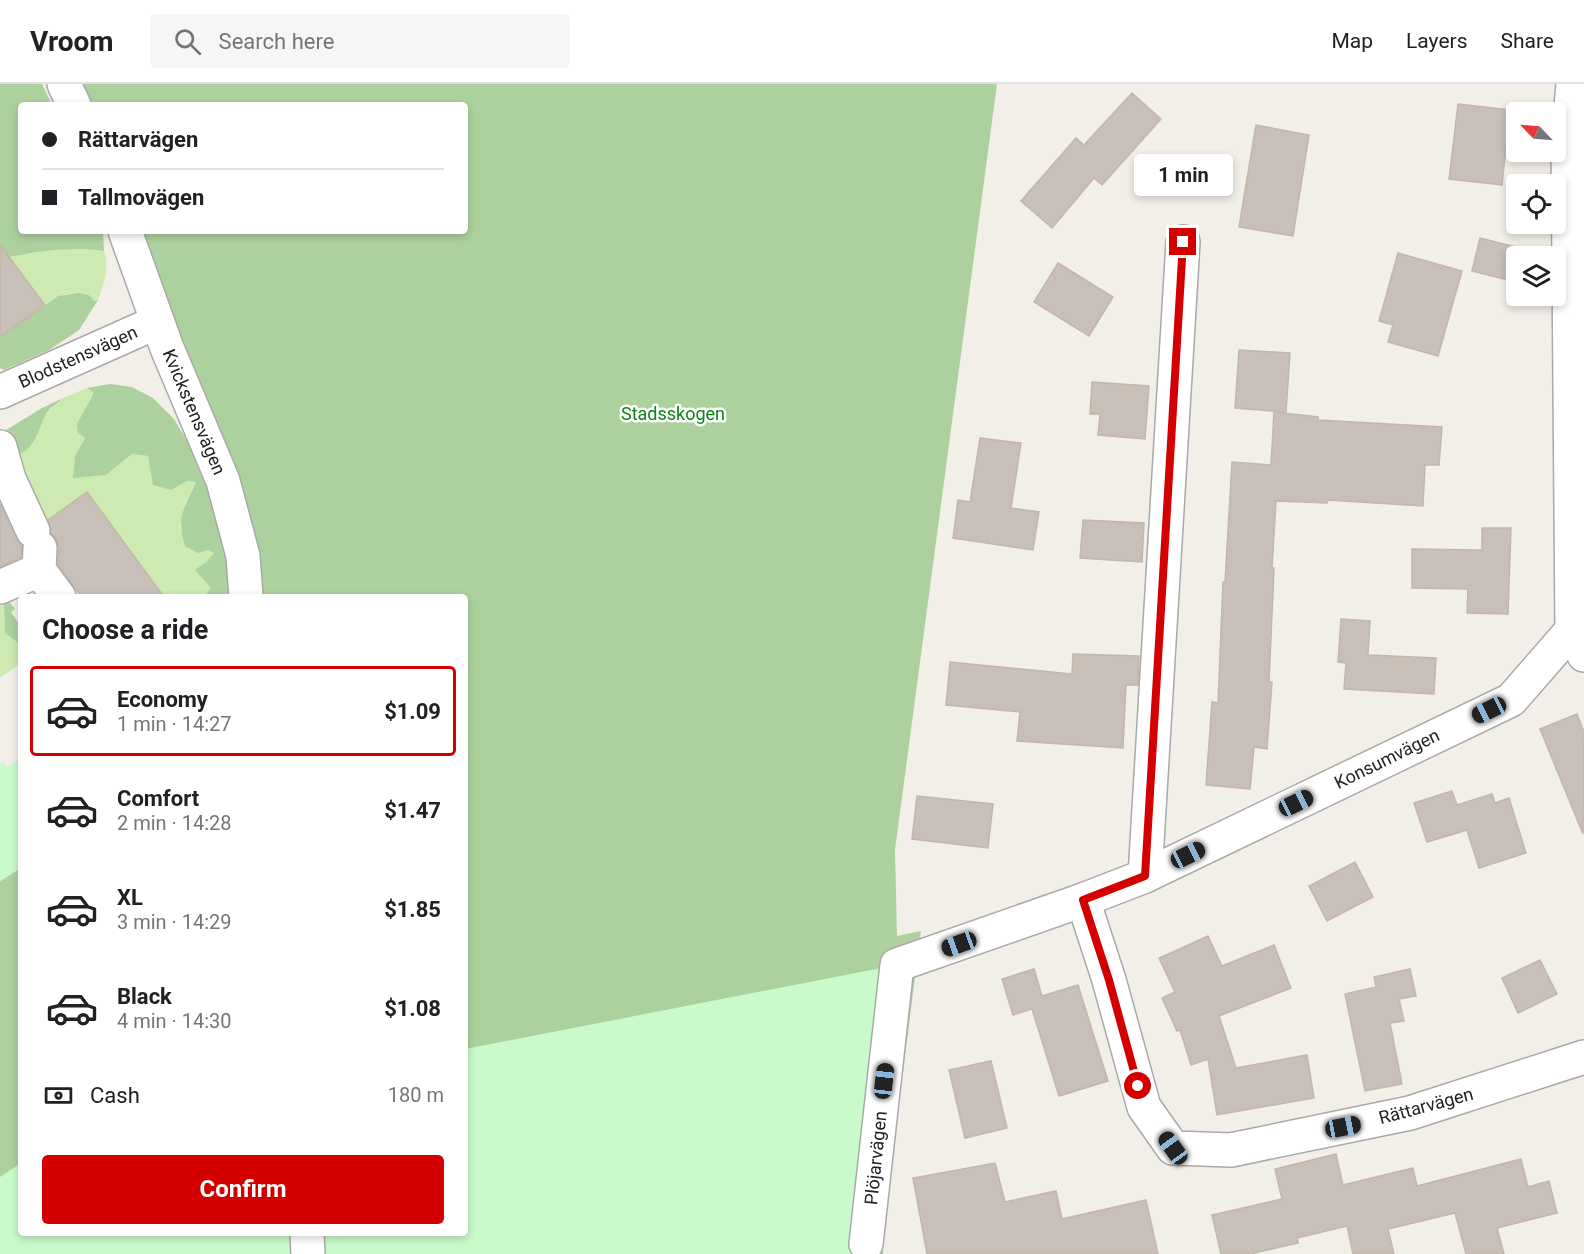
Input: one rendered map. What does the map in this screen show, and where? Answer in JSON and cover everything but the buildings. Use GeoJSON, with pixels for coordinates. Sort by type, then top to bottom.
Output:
{"type":"FeatureCollection","features":[{"type":"Feature","properties":{"kind":"street"},"geometry":{"type":"LineString","coordinates":[[64,84],[73,102]]}},
{"type":"Feature","properties":{"kind":"street"},"geometry":{"type":"LineString","coordinates":[[1573,84],[1576,142],[1580,636]]}},
{"type":"Feature","properties":{"kind":"street","name":"Kvickstensvägen"},"geometry":{"type":"LineString","coordinates":[[126,234],[157,322],[223,481],[243,556],[246,594]]}},
{"type":"Feature","properties":{"kind":"street"},"geometry":{"type":"LineString","coordinates":[[1145,876],[1183,242]]}},
{"type":"Feature","properties":{"kind":"street","name":"Blodstensvägen"},"geometry":{"type":"LineString","coordinates":[[0,392],[157,322]]}},
{"type":"Feature","properties":{"kind":"street"},"geometry":{"type":"LineString","coordinates":[[0,447],[9,479],[58,594]]}},
{"type":"Feature","properties":{"kind":"street"},"geometry":{"type":"LineString","coordinates":[[0,587],[38,550]]}},
{"type":"Feature","properties":{"kind":"street","name":"Konsumvägen"},"geometry":{"type":"LineString","coordinates":[[897,965],[1145,876],[1511,700],[1580,636]]}},
{"type":"Feature","properties":{"kind":"street","name":"Rättarvägen"},"geometry":{"type":"LineString","coordinates":[[1083,900],[1109,980],[1144,1107],[1173,1148],[1231,1150],[1410,1113],[1584,1057]]}},
{"type":"Feature","properties":{"kind":"street","name":"Plöjarvägen"},"geometry":{"type":"LineString","coordinates":[[866,1244],[897,965]]}},
{"type":"Feature","properties":{"kind":"street"},"geometry":{"type":"LineString","coordinates":[[307,1236],[308,1254]]}},
{"type":"Feature","properties":{"kind":"green space"},"geometry":{"type":"Polygon","coordinates":[[[0,84],[42,84],[51,102],[18,102],[18,234],[103,234],[104,251],[68,249],[9,257],[0,245],[0,84]]]}},
{"type":"Feature","properties":{"kind":"green space","name":"Stadsskogen"},"geometry":{"type":"Polygon","coordinates":[[[64,84],[997,84],[895,850],[897,936],[921,931],[884,1220],[883,1254],[316,1254],[444,1236],[468,1236],[468,594],[245,594],[126,234],[468,234],[468,102],[73,102],[64,84]]]}},
{"type":"Feature","properties":{"kind":"green space"},"geometry":{"type":"Polygon","coordinates":[[[83,248],[104,251],[106,257],[104,282],[98,300],[94,301],[89,295],[71,294],[56,298],[45,305],[9,257],[54,249],[83,248]]]}},
{"type":"Feature","properties":{"kind":"green space"},"geometry":{"type":"Polygon","coordinates":[[[78,293],[89,295],[94,301],[98,300],[79,330],[49,350],[4,370],[0,368],[0,337],[58,296],[78,293]]]}},
{"type":"Feature","properties":{"kind":"green space"},"geometry":{"type":"Polygon","coordinates":[[[110,384],[132,387],[153,398],[174,419],[202,466],[229,545],[236,594],[206,594],[211,588],[195,570],[214,553],[208,550],[198,553],[185,546],[181,520],[196,482],[187,481],[171,490],[153,485],[148,456],[132,454],[106,475],[73,478],[75,456],[85,438],[78,433],[77,423],[94,393],[87,388],[110,384]]]}},
{"type":"Feature","properties":{"kind":"green space"},"geometry":{"type":"Polygon","coordinates":[[[87,388],[94,393],[77,422],[85,437],[75,456],[93,475],[106,475],[132,454],[148,456],[154,485],[171,490],[187,481],[196,482],[185,503],[180,529],[214,553],[206,562],[207,583],[211,588],[206,594],[162,594],[87,492],[35,529],[11,457],[32,445],[47,412],[63,398],[87,388]]]}},
{"type":"Feature","properties":{"kind":"green space"},"geometry":{"type":"Polygon","coordinates":[[[63,398],[47,412],[34,441],[26,451],[11,457],[6,430],[63,398]]]}},
{"type":"Feature","properties":{"kind":"green space"},"geometry":{"type":"Polygon","coordinates":[[[9,601],[15,609],[11,612],[18,622],[18,643],[5,633],[4,604],[9,601]]]}},
{"type":"Feature","properties":{"kind":"green space"},"geometry":{"type":"Polygon","coordinates":[[[4,604],[5,633],[18,643],[18,665],[0,678],[0,606],[4,604]]]}},
{"type":"Feature","properties":{"kind":"green space"},"geometry":{"type":"Polygon","coordinates":[[[18,760],[18,869],[0,881],[0,763],[3,761],[8,767],[18,760]]]}},
{"type":"Feature","properties":{"kind":"green space"},"geometry":{"type":"Polygon","coordinates":[[[18,870],[18,1236],[0,1254],[0,881],[18,870]]]}},
{"type":"Feature","properties":{"kind":"green space"},"geometry":{"type":"Polygon","coordinates":[[[897,965],[867,1254],[0,1254],[0,1177],[18,1165],[18,1236],[468,1236],[468,1048],[897,965]]]}},
{"type":"Feature","properties":{"kind":"route"},"geometry":{"type":"LineString","coordinates":[[1138,1086],[1109,980],[1083,900],[1145,876],[1183,242]]}}]}
